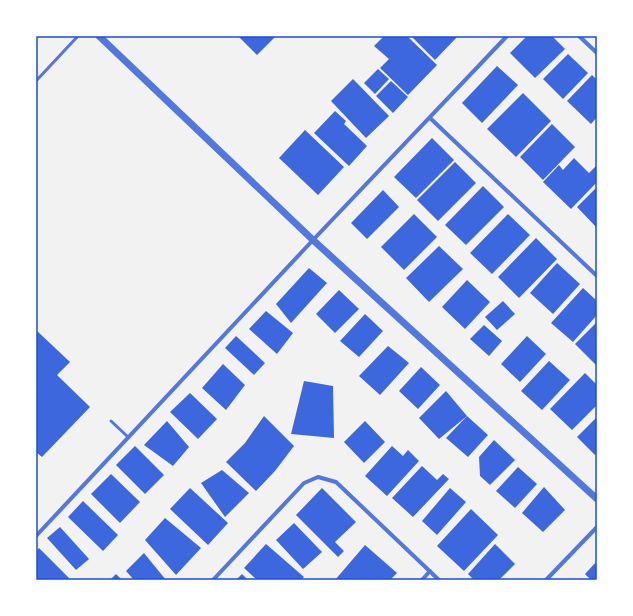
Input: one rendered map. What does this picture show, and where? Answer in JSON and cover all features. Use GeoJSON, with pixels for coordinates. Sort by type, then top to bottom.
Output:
{"type":"FeatureCollection","features":[{"type":"Feature","properties":{"kind":"street"},"geometry":{"type":"LineString","coordinates":[[99,36],[312,240],[597,499]]}},
{"type":"Feature","properties":{"kind":"street"},"geometry":{"type":"LineString","coordinates":[[36,536],[312,240],[507,36]]}},
{"type":"Feature","properties":{"kind":"street"},"geometry":{"type":"LineString","coordinates":[[579,36],[597,53]]}},
{"type":"Feature","properties":{"kind":"street"},"geometry":{"type":"LineString","coordinates":[[430,118],[597,276]]}},
{"type":"Feature","properties":{"kind":"street"},"geometry":{"type":"LineString","coordinates":[[213,580],[304,483],[318,477],[336,482],[439,580]]}},
{"type":"Feature","properties":{"kind":"street"},"geometry":{"type":"LineString","coordinates":[[546,580],[597,527]]}},
{"type":"Feature","properties":{"kind":"street"},"geometry":{"type":"LineString","coordinates":[[422,580],[430,571]]}},
{"type":"Feature","properties":{"kind":"lane"},"geometry":{"type":"LineString","coordinates":[[36,81],[78,36]]}},
{"type":"Feature","properties":{"kind":"lane"},"geometry":{"type":"LineString","coordinates":[[111,421],[128,438]]}},
{"type":"Feature","properties":{"kind":"building"},"geometry":{"type":"Polygon","coordinates":[[[238,36],[276,36],[257,55],[238,36]]]}},
{"type":"Feature","properties":{"kind":"building"},"geometry":{"type":"Polygon","coordinates":[[[384,36],[407,36],[437,65],[408,95],[380,68],[389,59],[374,46],[384,36]]]}},
{"type":"Feature","properties":{"kind":"building"},"geometry":{"type":"Polygon","coordinates":[[[411,36],[458,36],[435,60],[411,36]]]}},
{"type":"Feature","properties":{"kind":"building"},"geometry":{"type":"Polygon","coordinates":[[[527,36],[552,36],[565,49],[535,78],[510,53],[527,36]]]}},
{"type":"Feature","properties":{"kind":"building"},"geometry":{"type":"Polygon","coordinates":[[[568,54],[588,73],[563,99],[543,79],[568,54]]]}},
{"type":"Feature","properties":{"kind":"building"},"geometry":{"type":"Polygon","coordinates":[[[497,66],[518,85],[482,123],[462,103],[497,66]]]}},
{"type":"Feature","properties":{"kind":"building"},"geometry":{"type":"Polygon","coordinates":[[[378,69],[389,79],[375,94],[364,83],[378,69]]]}},
{"type":"Feature","properties":{"kind":"building"},"geometry":{"type":"Polygon","coordinates":[[[592,75],[597,80],[597,117],[591,124],[567,101],[592,75]]]}},
{"type":"Feature","properties":{"kind":"building"},"geometry":{"type":"Polygon","coordinates":[[[353,79],[389,116],[366,138],[331,101],[353,79]]]}},
{"type":"Feature","properties":{"kind":"building"},"geometry":{"type":"Polygon","coordinates":[[[391,81],[408,97],[393,113],[376,96],[391,81]]]}},
{"type":"Feature","properties":{"kind":"building"},"geometry":{"type":"Polygon","coordinates":[[[523,93],[551,121],[516,157],[487,129],[523,93]]]}},
{"type":"Feature","properties":{"kind":"building"},"geometry":{"type":"Polygon","coordinates":[[[335,111],[346,121],[344,124],[367,146],[349,166],[314,133],[335,111]]]}},
{"type":"Feature","properties":{"kind":"building"},"geometry":{"type":"Polygon","coordinates":[[[552,124],[575,147],[543,180],[520,157],[552,124]]]}},
{"type":"Feature","properties":{"kind":"building"},"geometry":{"type":"Polygon","coordinates":[[[305,130],[344,167],[318,195],[279,158],[305,130]]]}},
{"type":"Feature","properties":{"kind":"building"},"geometry":{"type":"Polygon","coordinates":[[[432,138],[454,160],[416,198],[394,177],[432,138]]]}},
{"type":"Feature","properties":{"kind":"building"},"geometry":{"type":"Polygon","coordinates":[[[574,158],[589,173],[597,165],[597,182],[571,209],[543,182],[559,165],[563,170],[574,158]]]}},
{"type":"Feature","properties":{"kind":"building"},"geometry":{"type":"Polygon","coordinates":[[[455,162],[476,183],[438,221],[417,200],[455,162]]]}},
{"type":"Feature","properties":{"kind":"building"},"geometry":{"type":"Polygon","coordinates":[[[483,186],[504,207],[466,245],[445,225],[483,186]]]}},
{"type":"Feature","properties":{"kind":"building"},"geometry":{"type":"Polygon","coordinates":[[[597,187],[597,228],[577,207],[597,187]]]}},
{"type":"Feature","properties":{"kind":"building"},"geometry":{"type":"Polygon","coordinates":[[[383,190],[399,207],[367,239],[351,223],[383,190]]]}},
{"type":"Feature","properties":{"kind":"building"},"geometry":{"type":"Polygon","coordinates":[[[414,214],[437,237],[404,270],[381,247],[414,214]]]}},
{"type":"Feature","properties":{"kind":"building"},"geometry":{"type":"Polygon","coordinates":[[[508,214],[530,235],[492,274],[470,253],[508,214]]]}},
{"type":"Feature","properties":{"kind":"building"},"geometry":{"type":"Polygon","coordinates":[[[536,238],[557,259],[519,298],[498,277],[536,238]]]}},
{"type":"Feature","properties":{"kind":"building"},"geometry":{"type":"Polygon","coordinates":[[[439,246],[463,269],[429,302],[406,278],[439,246]]]}},
{"type":"Feature","properties":{"kind":"building"},"geometry":{"type":"Polygon","coordinates":[[[557,263],[580,284],[553,314],[530,293],[557,263]]]}},
{"type":"Feature","properties":{"kind":"building"},"geometry":{"type":"Polygon","coordinates":[[[309,268],[327,283],[291,323],[276,304],[309,268]]]}},
{"type":"Feature","properties":{"kind":"building"},"geometry":{"type":"Polygon","coordinates":[[[467,280],[490,302],[465,329],[442,307],[467,280]]]}},
{"type":"Feature","properties":{"kind":"building"},"geometry":{"type":"Polygon","coordinates":[[[583,288],[597,301],[597,315],[573,342],[551,323],[583,288]]]}},
{"type":"Feature","properties":{"kind":"building"},"geometry":{"type":"Polygon","coordinates":[[[339,290],[359,309],[335,333],[316,314],[339,290]]]}},
{"type":"Feature","properties":{"kind":"building"},"geometry":{"type":"Polygon","coordinates":[[[503,301],[515,314],[497,330],[485,317],[503,301]]]}},
{"type":"Feature","properties":{"kind":"building"},"geometry":{"type":"Polygon","coordinates":[[[266,311],[293,333],[277,354],[249,329],[266,311]]]}},
{"type":"Feature","properties":{"kind":"building"},"geometry":{"type":"Polygon","coordinates":[[[365,314],[383,331],[359,357],[340,341],[365,314]]]}},
{"type":"Feature","properties":{"kind":"building"},"geometry":{"type":"Polygon","coordinates":[[[597,322],[597,366],[575,344],[597,322]]]}},
{"type":"Feature","properties":{"kind":"building"},"geometry":{"type":"Polygon","coordinates":[[[484,325],[502,341],[489,356],[470,339],[484,325]]]}},
{"type":"Feature","properties":{"kind":"building"},"geometry":{"type":"Polygon","coordinates":[[[36,330],[70,362],[57,375],[90,407],[42,457],[36,452],[36,330]]]}},
{"type":"Feature","properties":{"kind":"building"},"geometry":{"type":"Polygon","coordinates":[[[236,336],[265,363],[254,375],[225,348],[236,336]]]}},
{"type":"Feature","properties":{"kind":"building"},"geometry":{"type":"Polygon","coordinates":[[[527,336],[546,354],[520,382],[501,364],[527,336]]]}},
{"type":"Feature","properties":{"kind":"building"},"geometry":{"type":"Polygon","coordinates":[[[388,346],[409,363],[380,395],[359,376],[388,346]]]}},
{"type":"Feature","properties":{"kind":"building"},"geometry":{"type":"Polygon","coordinates":[[[549,361],[570,380],[542,410],[521,391],[549,361]]]}},
{"type":"Feature","properties":{"kind":"building"},"geometry":{"type":"Polygon","coordinates":[[[223,364],[245,385],[226,410],[202,388],[223,364]]]}},
{"type":"Feature","properties":{"kind":"building"},"geometry":{"type":"Polygon","coordinates":[[[421,367],[440,385],[418,409],[399,391],[421,367]]]}},
{"type":"Feature","properties":{"kind":"building"},"geometry":{"type":"Polygon","coordinates":[[[585,373],[597,385],[597,405],[572,430],[550,409],[585,373]]]}},
{"type":"Feature","properties":{"kind":"building"},"geometry":{"type":"Polygon","coordinates":[[[304,381],[333,386],[334,438],[291,434],[304,381]]]}},
{"type":"Feature","properties":{"kind":"building"},"geometry":{"type":"Polygon","coordinates":[[[446,391],[467,416],[439,439],[419,418],[446,391]]]}},
{"type":"Feature","properties":{"kind":"building"},"geometry":{"type":"Polygon","coordinates":[[[190,393],[217,419],[198,439],[170,412],[190,393]]]}},
{"type":"Feature","properties":{"kind":"building"},"geometry":{"type":"Polygon","coordinates":[[[264,416],[294,446],[275,471],[256,491],[226,462],[245,443],[264,416]]]}},
{"type":"Feature","properties":{"kind":"building"},"geometry":{"type":"Polygon","coordinates":[[[467,416],[488,435],[468,457],[446,438],[467,416]]]}},
{"type":"Feature","properties":{"kind":"building"},"geometry":{"type":"Polygon","coordinates":[[[597,417],[597,453],[595,455],[577,437],[597,417]]]}},
{"type":"Feature","properties":{"kind":"building"},"geometry":{"type":"Polygon","coordinates":[[[167,421],[189,447],[173,466],[144,445],[167,421]]]}},
{"type":"Feature","properties":{"kind":"building"},"geometry":{"type":"Polygon","coordinates":[[[365,421],[385,442],[364,463],[344,442],[365,421]]]}},
{"type":"Feature","properties":{"kind":"building"},"geometry":{"type":"Polygon","coordinates":[[[494,440],[515,460],[490,485],[480,476],[479,457],[494,440]]]}},
{"type":"Feature","properties":{"kind":"building"},"geometry":{"type":"Polygon","coordinates":[[[135,446],[164,475],[145,494],[116,465],[135,446]]]}},
{"type":"Feature","properties":{"kind":"building"},"geometry":{"type":"Polygon","coordinates":[[[392,446],[403,456],[408,450],[419,461],[387,496],[365,476],[392,446]]]}},
{"type":"Feature","properties":{"kind":"building"},"geometry":{"type":"Polygon","coordinates":[[[422,466],[437,480],[443,474],[449,479],[413,517],[392,498],[422,466]]]}},
{"type":"Feature","properties":{"kind":"building"},"geometry":{"type":"Polygon","coordinates":[[[518,467],[537,484],[515,508],[496,491],[518,467]]]}},
{"type":"Feature","properties":{"kind":"building"},"geometry":{"type":"Polygon","coordinates":[[[222,470],[249,493],[225,517],[201,483],[222,470]]]}},
{"type":"Feature","properties":{"kind":"building"},"geometry":{"type":"Polygon","coordinates":[[[111,474],[140,502],[120,523],[91,494],[111,474]]]}},
{"type":"Feature","properties":{"kind":"building"},"geometry":{"type":"Polygon","coordinates":[[[544,487],[565,510],[543,532],[522,513],[544,487]]]}},
{"type":"Feature","properties":{"kind":"building"},"geometry":{"type":"Polygon","coordinates":[[[190,488],[228,523],[208,545],[170,509],[190,488]]]}},
{"type":"Feature","properties":{"kind":"building"},"geometry":{"type":"Polygon","coordinates":[[[322,488],[356,522],[335,542],[344,551],[338,557],[296,515],[322,488]]]}},
{"type":"Feature","properties":{"kind":"building"},"geometry":{"type":"Polygon","coordinates":[[[450,488],[466,502],[437,535],[422,521],[450,488]]]}},
{"type":"Feature","properties":{"kind":"building"},"geometry":{"type":"Polygon","coordinates":[[[83,501],[118,535],[103,551],[68,517],[83,501]]]}},
{"type":"Feature","properties":{"kind":"building"},"geometry":{"type":"Polygon","coordinates":[[[471,509],[498,535],[464,571],[437,546],[471,509]]]}},
{"type":"Feature","properties":{"kind":"building"},"geometry":{"type":"Polygon","coordinates":[[[165,518],[201,548],[176,575],[145,540],[165,518]]]}},
{"type":"Feature","properties":{"kind":"building"},"geometry":{"type":"Polygon","coordinates":[[[294,523],[322,552],[303,569],[276,540],[294,523]]]}},
{"type":"Feature","properties":{"kind":"building"},"geometry":{"type":"Polygon","coordinates":[[[60,527],[89,559],[76,570],[47,538],[60,527]]]}},
{"type":"Feature","properties":{"kind":"building"},"geometry":{"type":"Polygon","coordinates":[[[266,544],[304,577],[301,580],[257,580],[244,568],[266,544]]]}},
{"type":"Feature","properties":{"kind":"building"},"geometry":{"type":"Polygon","coordinates":[[[495,544],[515,564],[499,580],[474,580],[468,574],[495,544]]]}},
{"type":"Feature","properties":{"kind":"building"},"geometry":{"type":"Polygon","coordinates":[[[365,545],[397,573],[390,580],[335,580],[365,545]]]}},
{"type":"Feature","properties":{"kind":"building"},"geometry":{"type":"Polygon","coordinates":[[[39,548],[69,578],[67,580],[36,580],[36,552],[39,548]]]}},
{"type":"Feature","properties":{"kind":"building"},"geometry":{"type":"Polygon","coordinates":[[[144,553],[166,580],[134,580],[126,571],[144,553]]]}},
{"type":"Feature","properties":{"kind":"building"},"geometry":{"type":"Polygon","coordinates":[[[597,561],[597,580],[591,580],[585,574],[597,561]]]}},
{"type":"Feature","properties":{"kind":"building"},"geometry":{"type":"Polygon","coordinates":[[[116,574],[122,580],[110,580],[116,574]]]}},
{"type":"Feature","properties":{"kind":"building"},"geometry":{"type":"Polygon","coordinates":[[[242,574],[248,580],[236,580],[242,574]]]}}]}
